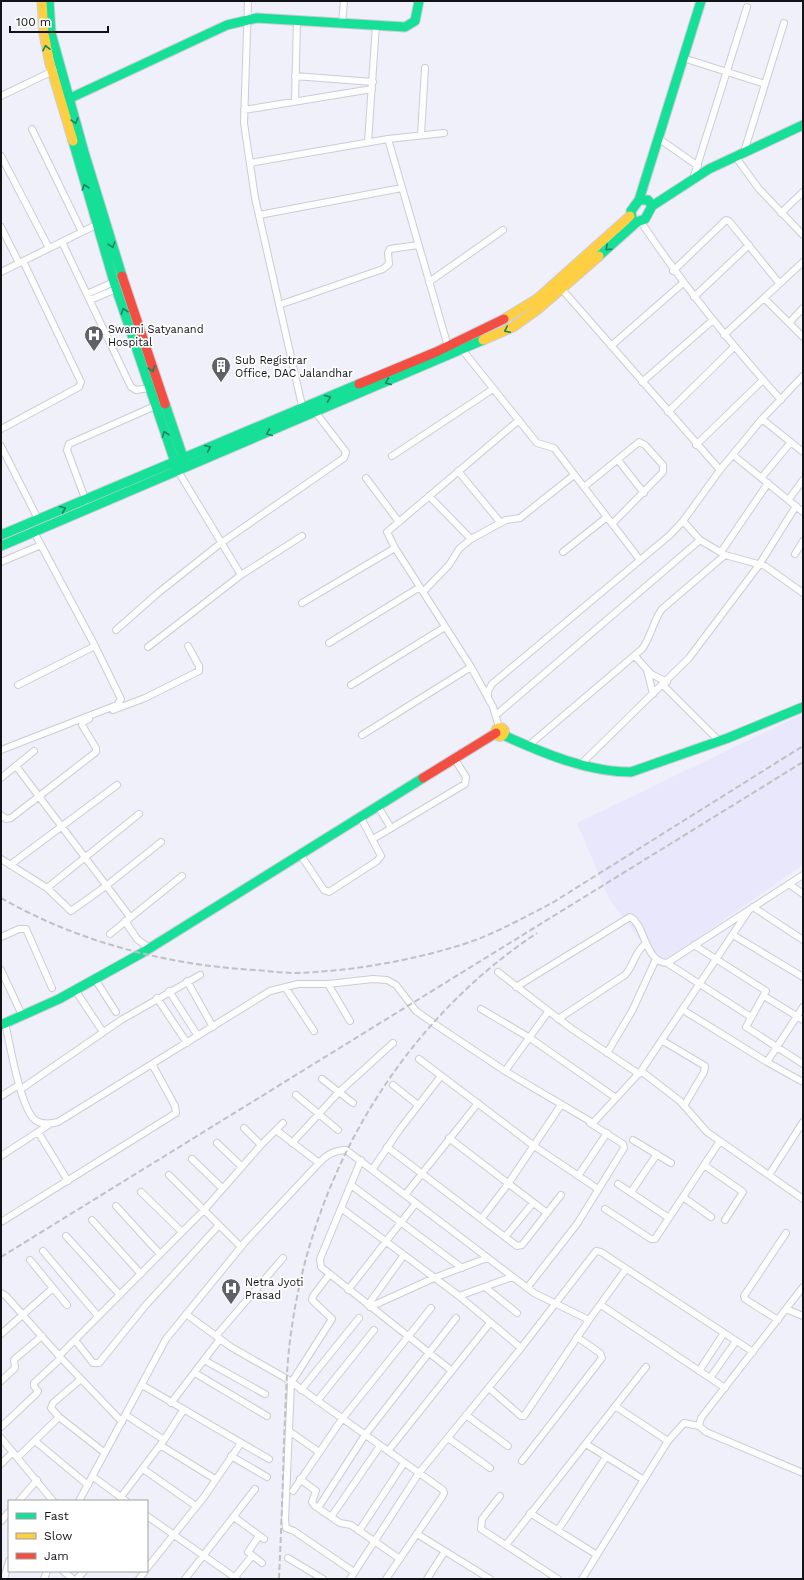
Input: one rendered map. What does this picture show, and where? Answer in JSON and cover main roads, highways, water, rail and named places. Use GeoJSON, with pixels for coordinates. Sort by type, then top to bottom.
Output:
{"type":"FeatureCollection","features":[{"type":"Feature","properties":{"kind":"railway"},"geometry":{"type":"LineString","coordinates":[[1,898],[30,914],[92,939],[156,957],[189,963],[297,973],[339,970],[380,964],[441,951],[473,941],[508,926],[552,903],[803,746]]}},
{"type":"Feature","properties":{"kind":"railway"},"geometry":{"type":"LineString","coordinates":[[1,1257],[803,762]]}},
{"type":"Feature","properties":{"kind":"railway"},"geometry":{"type":"LineString","coordinates":[[279,1579],[287,1369],[290,1340],[304,1267],[321,1210],[345,1155],[373,1103],[407,1054],[446,1009],[489,969],[537,933]]}},
{"type":"Feature","properties":{"kind":"place","name":"Swami Satyanand Hospital"},"geometry":{"type":"Point","coordinates":[94,352]}},
{"type":"Feature","properties":{"kind":"place","name":"Sub Registrar Office, DAC Jalandhar"},"geometry":{"type":"Point","coordinates":[221,383]}},
{"type":"Feature","properties":{"kind":"place","name":"Netra Jyoti Prasad"},"geometry":{"type":"Point","coordinates":[231,1305]}}]}
